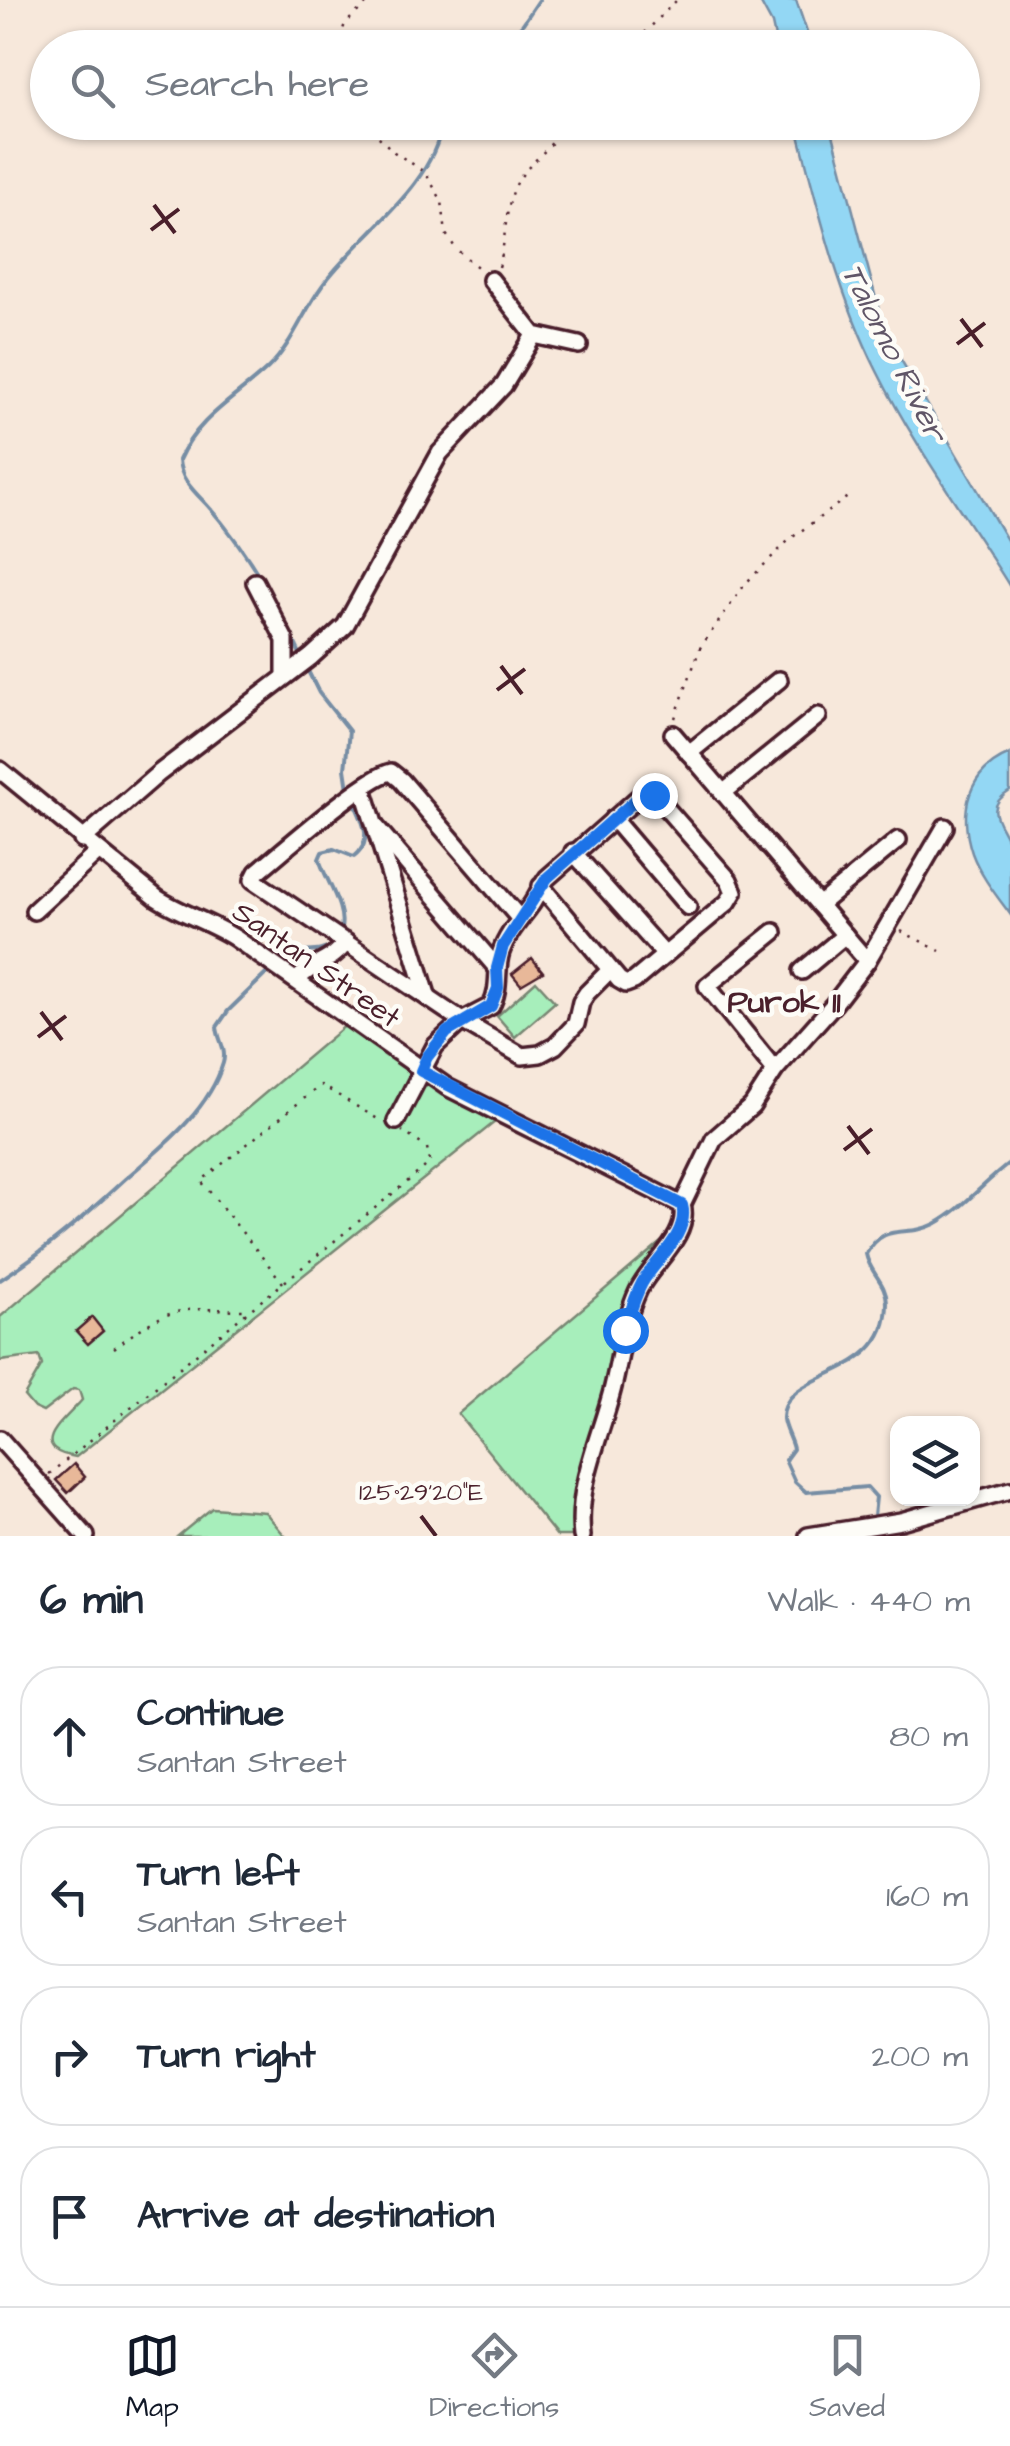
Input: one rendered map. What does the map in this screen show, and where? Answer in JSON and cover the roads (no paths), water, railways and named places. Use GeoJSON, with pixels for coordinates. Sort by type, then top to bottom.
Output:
{"type":"FeatureCollection","features":[{"type":"Feature","properties":{"kind":"street"},"geometry":{"type":"LineString","coordinates":[[492,280],[534,336],[579,345]]}},
{"type":"Feature","properties":{"kind":"street"},"geometry":{"type":"LineString","coordinates":[[82,840],[158,774],[345,626],[440,453],[513,374],[534,336]]}},
{"type":"Feature","properties":{"kind":"street"},"geometry":{"type":"LineString","coordinates":[[255,582],[285,640],[285,676]]}},
{"type":"Feature","properties":{"kind":"street"},"geometry":{"type":"LineString","coordinates":[[689,754],[779,680]]}},
{"type":"Feature","properties":{"kind":"street"},"geometry":{"type":"LineString","coordinates":[[723,794],[818,716]]}},
{"type":"Feature","properties":{"kind":"street"},"geometry":{"type":"LineString","coordinates":[[673,734],[867,961]]}},
{"type":"Feature","properties":{"kind":"street","name":"Santan Street"},"geometry":{"type":"LineString","coordinates":[[0,770],[82,840],[178,911],[215,925],[421,1071],[682,1205]]}},
{"type":"Feature","properties":{"kind":"street"},"geometry":{"type":"LineString","coordinates":[[520,919],[394,773],[382,774],[363,788],[257,872],[253,880],[462,1021],[522,1056],[540,1054],[555,1046],[576,1024],[581,1002],[610,970]]}},
{"type":"Feature","properties":{"kind":"street"},"geometry":{"type":"LineString","coordinates":[[363,788],[428,998]]}},
{"type":"Feature","properties":{"kind":"street"},"geometry":{"type":"LineString","coordinates":[[396,1120],[435,1046],[462,1021],[491,1006],[498,988],[497,968],[503,946],[541,886],[640,796],[654,795],[733,886],[734,892],[728,902],[630,984],[623,983],[610,970],[541,886]]}},
{"type":"Feature","properties":{"kind":"street"},"geometry":{"type":"LineString","coordinates":[[612,819],[688,907]]}},
{"type":"Feature","properties":{"kind":"street"},"geometry":{"type":"LineString","coordinates":[[372,822],[497,968]]}},
{"type":"Feature","properties":{"kind":"street"},"geometry":{"type":"LineString","coordinates":[[582,1536],[583,1491],[625,1330],[643,1280],[681,1228],[682,1205],[706,1148],[752,1106],[775,1070],[867,961],[944,827]]}},
{"type":"Feature","properties":{"kind":"street"},"geometry":{"type":"LineString","coordinates":[[819,904],[898,840]]}},
{"type":"Feature","properties":{"kind":"street"},"geometry":{"type":"LineString","coordinates":[[34,910],[98,852]]}},
{"type":"Feature","properties":{"kind":"street"},"geometry":{"type":"LineString","coordinates":[[574,852],[665,955]]}},
{"type":"Feature","properties":{"kind":"street"},"geometry":{"type":"LineString","coordinates":[[774,932],[707,986],[775,1070]]}},
{"type":"Feature","properties":{"kind":"street"},"geometry":{"type":"LineString","coordinates":[[802,972],[845,935]]}},
{"type":"Feature","properties":{"kind":"street"},"geometry":{"type":"LineString","coordinates":[[296,980],[314,964],[334,956],[346,942]]}},
{"type":"Feature","properties":{"kind":"street"},"geometry":{"type":"LineString","coordinates":[[0,1439],[86,1536]]}},
{"type":"Feature","properties":{"kind":"street"},"geometry":{"type":"LineString","coordinates":[[808,1536],[901,1521],[1010,1490]]}},
{"type":"Feature","properties":{"kind":"water"},"geometry":{"type":"Polygon","coordinates":[[[759,0],[796,0],[806,30],[773,30],[759,0]]]}},
{"type":"Feature","properties":{"kind":"water","name":"Talomo River"},"geometry":{"type":"Polygon","coordinates":[[[800,140],[834,140],[879,310],[901,360],[1010,545],[1010,587],[907,426],[877,371],[851,311],[800,140]]]}},
{"type":"Feature","properties":{"kind":"water"},"geometry":{"type":"Polygon","coordinates":[[[1010,754],[1010,791],[996,805],[995,812],[1010,847],[1010,914],[975,861],[966,822],[976,782],[996,761],[1010,754]]]}},
{"type":"Feature","properties":{"kind":"waterway"},"geometry":{"type":"LineString","coordinates":[[517,30],[539,0]]}},
{"type":"Feature","properties":{"kind":"waterway"},"geometry":{"type":"LineString","coordinates":[[301,656],[260,576],[235,539],[188,484],[179,460],[207,420],[276,359],[322,286],[410,190],[438,140]]}},
{"type":"Feature","properties":{"kind":"waterway"},"geometry":{"type":"LineString","coordinates":[[307,669],[319,693],[349,731],[345,769],[348,789]]}},
{"type":"Feature","properties":{"kind":"waterway"},"geometry":{"type":"LineString","coordinates":[[340,933],[339,905],[319,859],[322,852],[334,849],[354,857],[360,851],[365,831],[354,802]]}},
{"type":"Feature","properties":{"kind":"waterway"},"geometry":{"type":"LineString","coordinates":[[279,960],[333,945]]}},
{"type":"Feature","properties":{"kind":"waterway"},"geometry":{"type":"LineString","coordinates":[[0,1280],[80,1219],[195,1113],[223,1063],[217,1027],[268,972]]}},
{"type":"Feature","properties":{"kind":"waterway"},"geometry":{"type":"LineString","coordinates":[[874,1516],[876,1497],[867,1487],[806,1492],[795,1482],[785,1460],[793,1449],[783,1419],[787,1402],[798,1390],[854,1361],[870,1348],[882,1329],[886,1296],[866,1254],[873,1244],[889,1234],[935,1224],[1010,1163]]}},
{"type":"Feature","properties":{"kind":"district","name":"Purok 11"},"geometry":{"type":"Point","coordinates":[784,1001]}}]}
